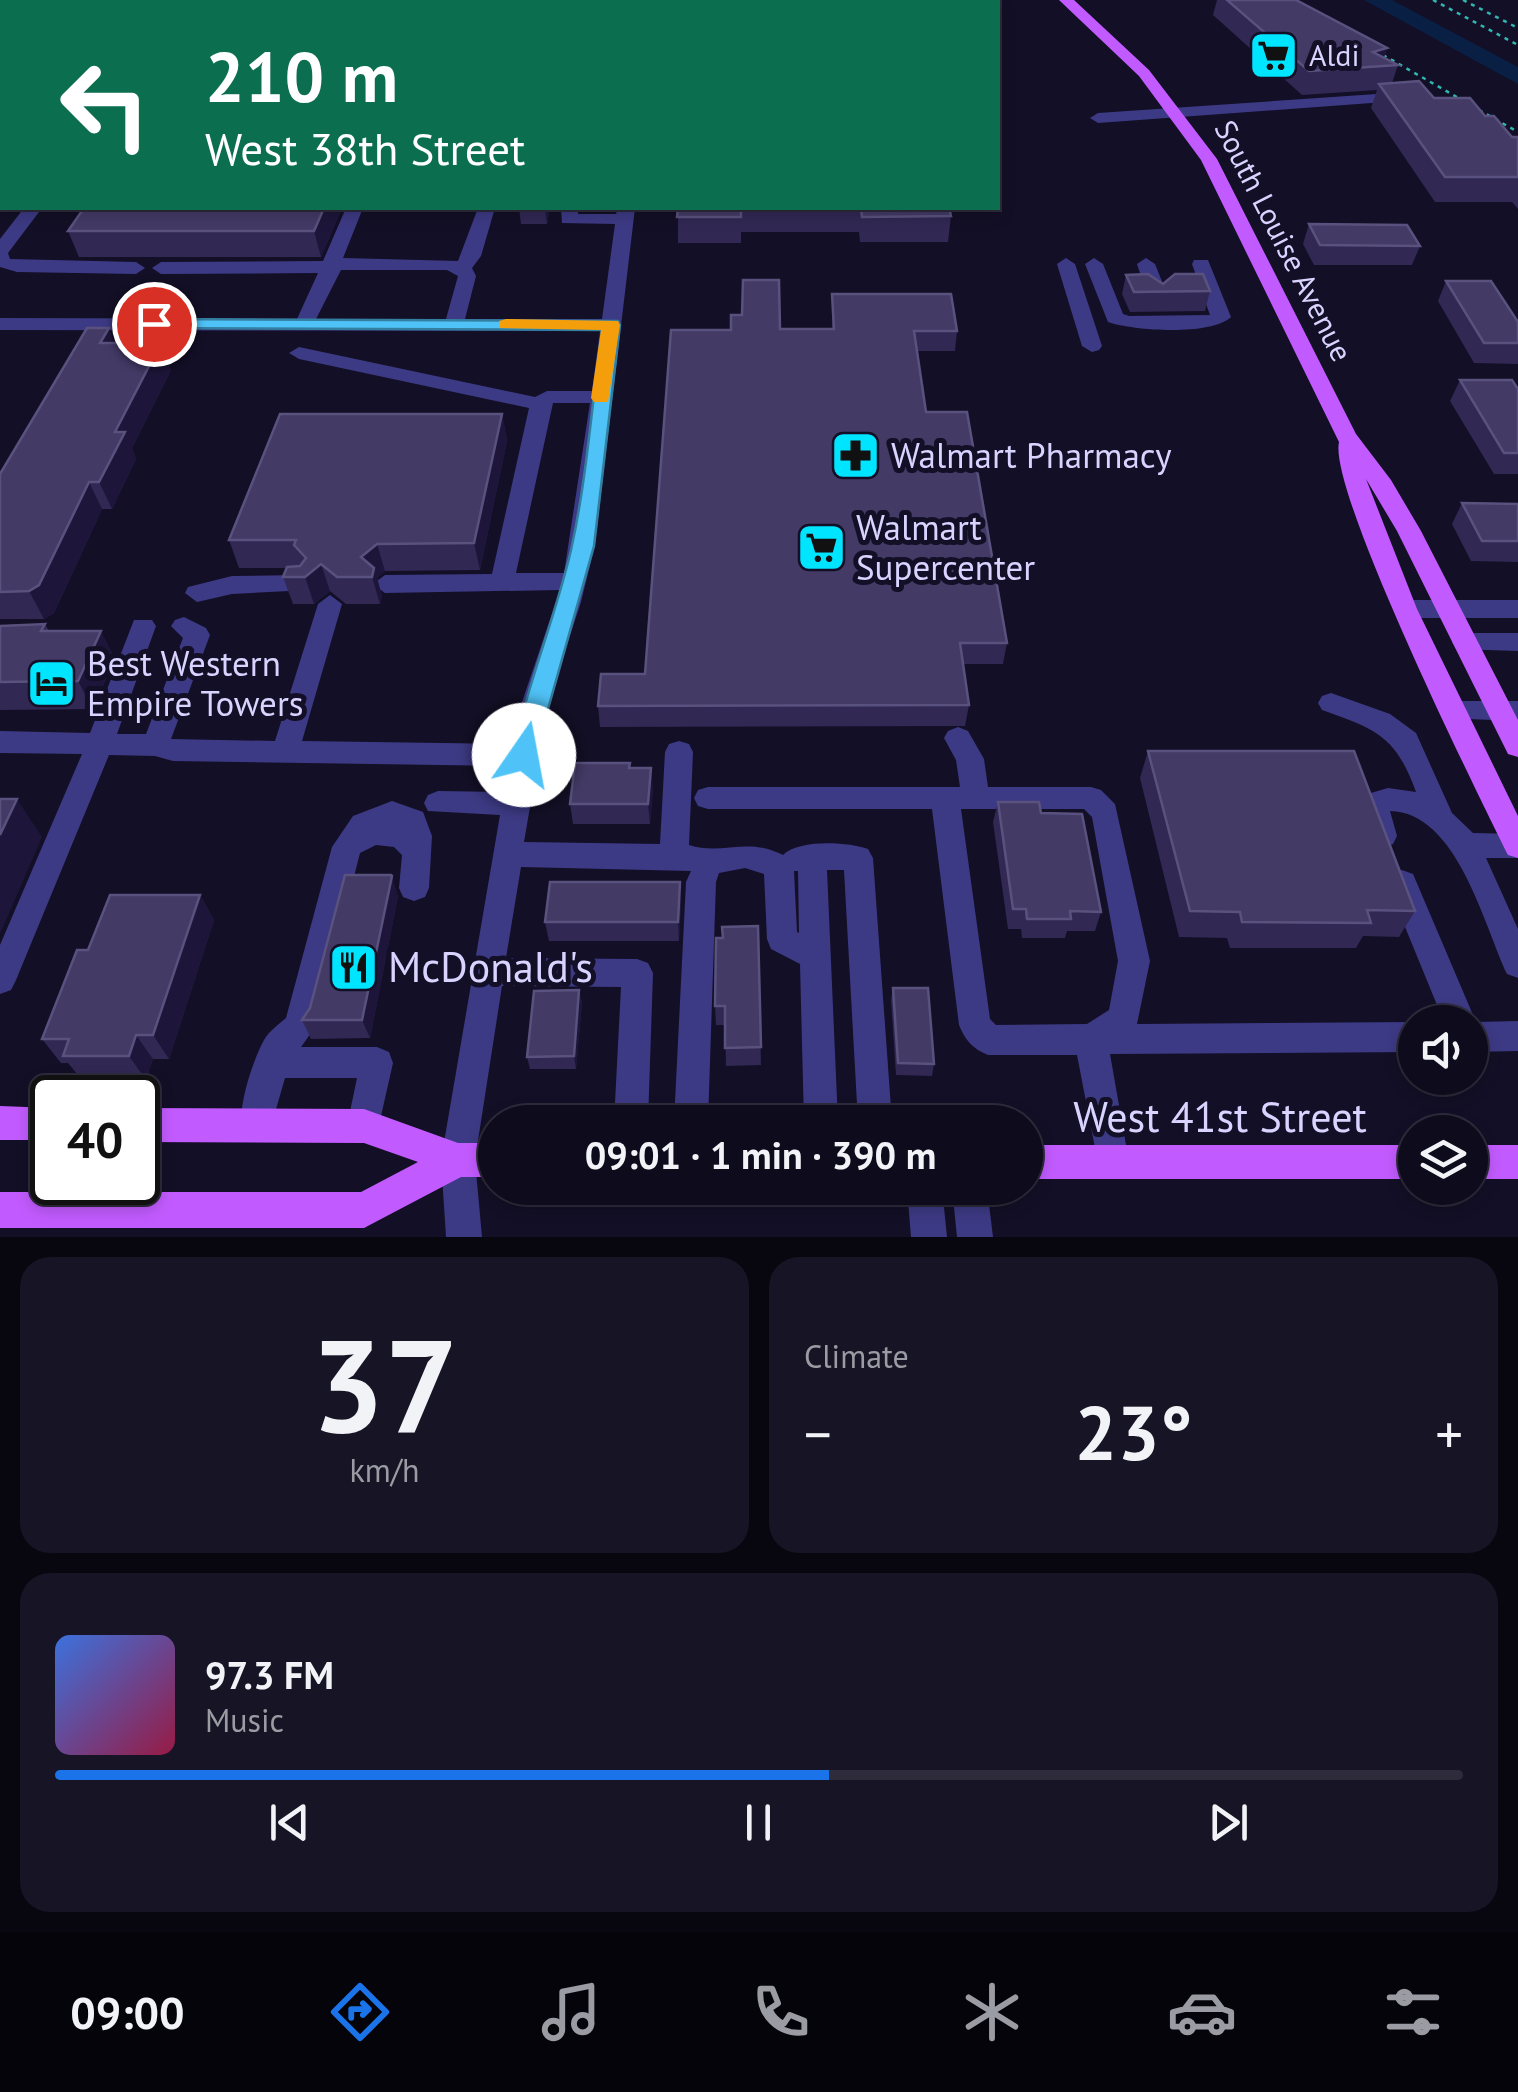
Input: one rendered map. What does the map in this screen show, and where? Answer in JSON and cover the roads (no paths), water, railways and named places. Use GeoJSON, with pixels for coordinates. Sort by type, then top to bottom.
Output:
{"type":"FeatureCollection","features":[{"type":"Feature","properties":{"kind":"main road","name":"South Louise Avenue"},"geometry":{"type":"LineString","coordinates":[[1066,0],[1131,59],[1176,112],[1223,184],[1346,436],[1384,485],[1465,642],[1509,711],[1518,746]]}},
{"type":"Feature","properties":{"kind":"main road","name":"South Louise Avenue"},"geometry":{"type":"LineString","coordinates":[[1346,436],[1357,487],[1405,608],[1518,846]]}},
{"type":"Feature","properties":{"kind":"main road"},"geometry":{"type":"LineString","coordinates":[[0,1123],[30,1124]]}},
{"type":"Feature","properties":{"kind":"main road"},"geometry":{"type":"LineString","coordinates":[[160,1124],[364,1126],[458,1160],[478,1160]]}},
{"type":"Feature","properties":{"kind":"main road"},"geometry":{"type":"LineString","coordinates":[[0,1210],[364,1210],[458,1160]]}},
{"type":"Feature","properties":{"kind":"main road","name":"West 41st Street"},"geometry":{"type":"LineString","coordinates":[[1043,1162],[1398,1162]]}},
{"type":"Feature","properties":{"kind":"main road"},"geometry":{"type":"LineString","coordinates":[[1488,1162],[1518,1162]]}},
{"type":"Feature","properties":{"kind":"street"},"geometry":{"type":"LineString","coordinates":[[924,0],[982,0]]}},
{"type":"Feature","properties":{"kind":"street"},"geometry":{"type":"LineString","coordinates":[[1098,118],[1314,108],[1415,96],[1427,106]]}},
{"type":"Feature","properties":{"kind":"street"},"geometry":{"type":"LineString","coordinates":[[31,210],[0,252],[2,262],[18,266],[136,268]]}},
{"type":"Feature","properties":{"kind":"street"},"geometry":{"type":"LineString","coordinates":[[304,324],[353,210]]}},
{"type":"Feature","properties":{"kind":"street"},"geometry":{"type":"LineString","coordinates":[[462,268],[472,256],[485,210]]}},
{"type":"Feature","properties":{"kind":"street"},"geometry":{"type":"LineString","coordinates":[[464,1237],[458,1160],[524,755],[535,702],[575,582],[626,213],[568,219],[570,210]]}},
{"type":"Feature","properties":{"kind":"street"},"geometry":{"type":"LineString","coordinates":[[161,268],[447,264],[462,268],[466,276],[454,324]]}},
{"type":"Feature","properties":{"kind":"street"},"geometry":{"type":"LineString","coordinates":[[1066,264],[1092,346]]}},
{"type":"Feature","properties":{"kind":"street"},"geometry":{"type":"LineString","coordinates":[[1094,264],[1115,318],[1127,322],[1211,322],[1221,317],[1201,264]]}},
{"type":"Feature","properties":{"kind":"street"},"geometry":{"type":"LineString","coordinates":[[1146,264],[1158,294]]}},
{"type":"Feature","properties":{"kind":"street"},"geometry":{"type":"LineString","coordinates":[[0,324],[611,325]]}},
{"type":"Feature","properties":{"kind":"street"},"geometry":{"type":"LineString","coordinates":[[299,352],[540,404]]}},
{"type":"Feature","properties":{"kind":"street"},"geometry":{"type":"LineString","coordinates":[[502,582],[540,404],[547,397],[601,397]]}},
{"type":"Feature","properties":{"kind":"street"},"geometry":{"type":"LineString","coordinates":[[385,584],[575,582]]}},
{"type":"Feature","properties":{"kind":"street"},"geometry":{"type":"LineString","coordinates":[[197,593],[232,585],[300,584]]}},
{"type":"Feature","properties":{"kind":"street"},"geometry":{"type":"LineString","coordinates":[[285,752],[330,604]]}},
{"type":"Feature","properties":{"kind":"street"},"geometry":{"type":"LineString","coordinates":[[1405,608],[1518,609]]}},
{"type":"Feature","properties":{"kind":"street"},"geometry":{"type":"LineString","coordinates":[[0,980],[100,743],[143,626]]}},
{"type":"Feature","properties":{"kind":"street"},"geometry":{"type":"LineString","coordinates":[[165,748],[197,635],[184,626]]}},
{"type":"Feature","properties":{"kind":"street"},"geometry":{"type":"LineString","coordinates":[[1465,642],[1518,642]]}},
{"type":"Feature","properties":{"kind":"street"},"geometry":{"type":"LineString","coordinates":[[1331,704],[1384,720],[1408,738],[1440,818]]}},
{"type":"Feature","properties":{"kind":"street"},"geometry":{"type":"LineString","coordinates":[[1452,712],[1509,711]]}},
{"type":"Feature","properties":{"kind":"street"},"geometry":{"type":"LineString","coordinates":[[958,738],[970,759],[960,798],[975,1024],[988,1040],[1398,1037]]}},
{"type":"Feature","properties":{"kind":"street"},"geometry":{"type":"LineString","coordinates":[[0,742],[524,755]]}},
{"type":"Feature","properties":{"kind":"street"},"geometry":{"type":"LineString","coordinates":[[674,857],[679,752]]}},
{"type":"Feature","properties":{"kind":"street"},"geometry":{"type":"LineString","coordinates":[[708,798],[1091,798],[1105,812],[1134,961],[1122,1019],[1091,1040]]}},
{"type":"Feature","properties":{"kind":"street"},"geometry":{"type":"LineString","coordinates":[[1453,1005],[1374,817],[1374,803],[1387,798],[1410,800],[1440,818],[1466,845],[1518,964]]}},
{"type":"Feature","properties":{"kind":"street"},"geometry":{"type":"LineString","coordinates":[[438,803],[516,804]]}},
{"type":"Feature","properties":{"kind":"street"},"geometry":{"type":"LineString","coordinates":[[277,1047],[300,1026],[347,848],[363,824],[392,812],[413,820],[418,828],[414,888]]}},
{"type":"Feature","properties":{"kind":"street"},"geometry":{"type":"LineString","coordinates":[[1466,845],[1518,846]]}},
{"type":"Feature","properties":{"kind":"street"},"geometry":{"type":"LineString","coordinates":[[507,854],[689,857],[708,865]]}},
{"type":"Feature","properties":{"kind":"street"},"geometry":{"type":"LineString","coordinates":[[692,1105],[701,882],[708,865],[727,856],[858,858],[873,1105]]}},
{"type":"Feature","properties":{"kind":"street"},"geometry":{"type":"LineString","coordinates":[[812,858],[821,1105]]}},
{"type":"Feature","properties":{"kind":"street"},"geometry":{"type":"LineString","coordinates":[[770,859],[780,868],[782,940],[814,957]]}},
{"type":"Feature","properties":{"kind":"street"},"geometry":{"type":"LineString","coordinates":[[488,972],[638,973],[632,1105]]}},
{"type":"Feature","properties":{"kind":"street"},"geometry":{"type":"LineString","coordinates":[[1488,1037],[1518,1036]]}},
{"type":"Feature","properties":{"kind":"street"},"geometry":{"type":"LineString","coordinates":[[1091,1040],[1112,1162]]}},
{"type":"Feature","properties":{"kind":"street"},"geometry":{"type":"LineString","coordinates":[[256,1125],[272,1062],[378,1063],[364,1126]]}},
{"type":"Feature","properties":{"kind":"street"},"geometry":{"type":"LineString","coordinates":[[926,1205],[929,1237]]}},
{"type":"Feature","properties":{"kind":"street"},"geometry":{"type":"LineString","coordinates":[[972,1205],[976,1237]]}},
{"type":"Feature","properties":{"kind":"waterway"},"geometry":{"type":"LineString","coordinates":[[1375,0],[1518,77]]}},
{"type":"Feature","properties":{"kind":"place","name":"Aldi"},"geometry":{"type":"Point","coordinates":[1274,56]}},
{"type":"Feature","properties":{"kind":"place","name":"Walmart Pharmacy"},"geometry":{"type":"Point","coordinates":[856,456]}},
{"type":"Feature","properties":{"kind":"place","name":"Walmart Supercenter"},"geometry":{"type":"Point","coordinates":[821,548]}},
{"type":"Feature","properties":{"kind":"place","name":"Best Western Empire Towers"},"geometry":{"type":"Point","coordinates":[52,684]}},
{"type":"Feature","properties":{"kind":"place","name":"McDonald's"},"geometry":{"type":"Point","coordinates":[353,967]}}]}
